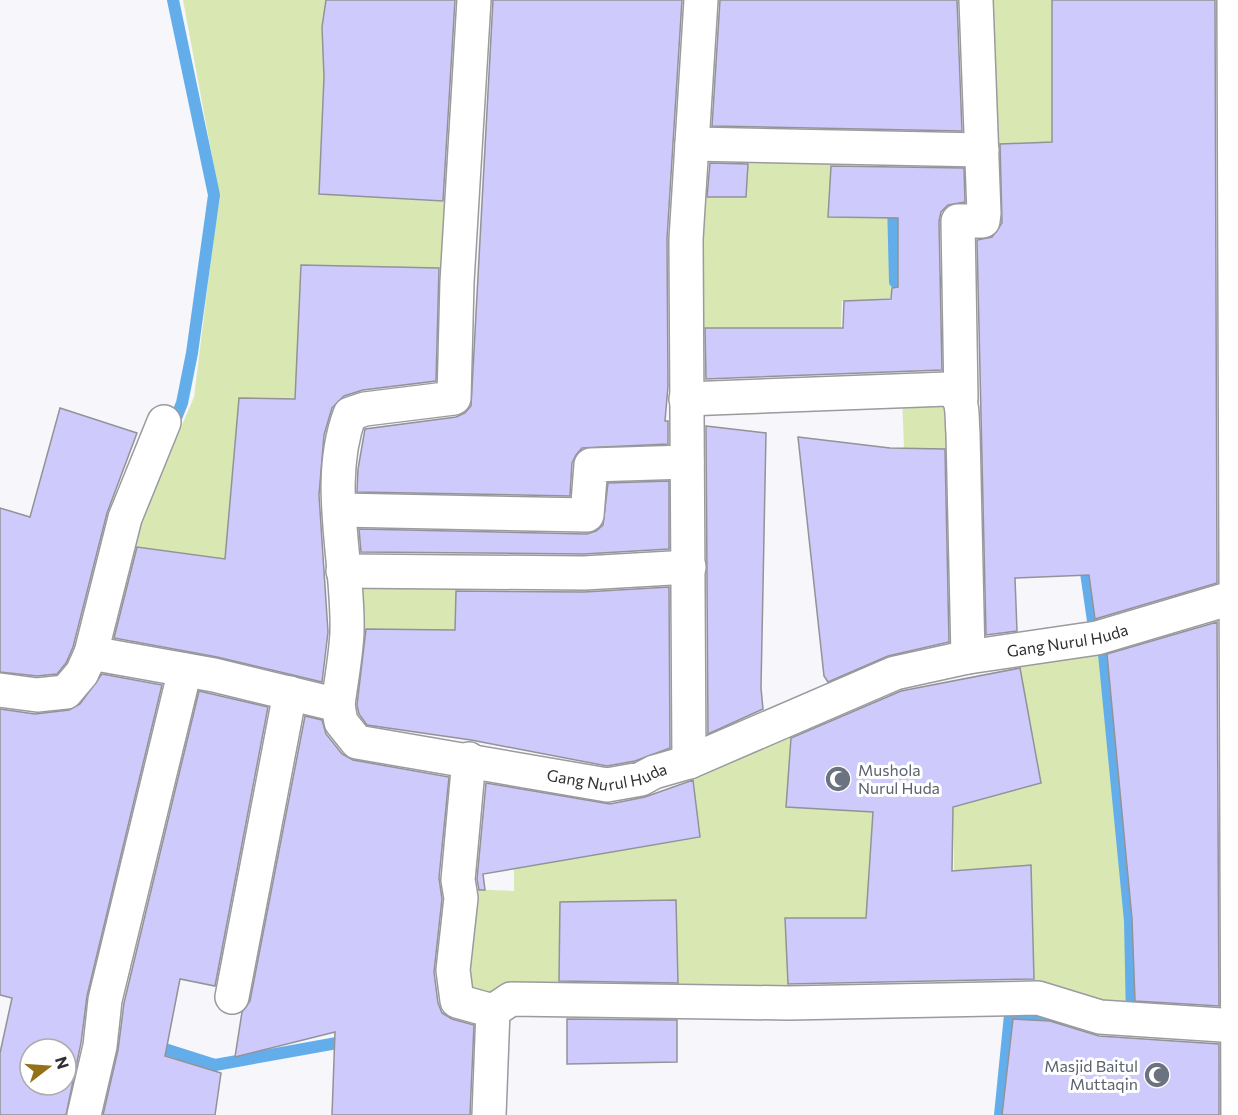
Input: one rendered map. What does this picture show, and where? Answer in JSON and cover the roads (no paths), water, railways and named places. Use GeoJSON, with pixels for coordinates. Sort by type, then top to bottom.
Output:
{"type":"FeatureCollection","features":[{"type":"Feature","properties":{"kind":"street"},"geometry":{"type":"LineString","coordinates":[[91,653],[185,670],[338,705],[346,633],[339,452],[350,414],[365,409],[454,398],[457,282],[474,0]]}},
{"type":"Feature","properties":{"kind":"street"},"geometry":{"type":"LineString","coordinates":[[689,762],[686,239],[701,0]]}},
{"type":"Feature","properties":{"kind":"street"},"geometry":{"type":"LineString","coordinates":[[968,657],[958,221],[983,221],[976,0]]}},
{"type":"Feature","properties":{"kind":"street"},"geometry":{"type":"LineString","coordinates":[[1234,0],[1238,590],[1238,1115]]}},
{"type":"Feature","properties":{"kind":"street"},"geometry":{"type":"LineString","coordinates":[[692,144],[982,150]]}},
{"type":"Feature","properties":{"kind":"street"},"geometry":{"type":"LineString","coordinates":[[686,399],[946,389],[961,398]]}},
{"type":"Feature","properties":{"kind":"street"},"geometry":{"type":"LineString","coordinates":[[0,690],[37,695],[66,692],[82,673],[91,653],[125,518],[164,422]]}},
{"type":"Feature","properties":{"kind":"street"},"geometry":{"type":"LineString","coordinates":[[340,510],[587,515],[591,465],[687,462]]}},
{"type":"Feature","properties":{"kind":"street"},"geometry":{"type":"LineString","coordinates":[[343,571],[584,573],[688,567]]}},
{"type":"Feature","properties":{"kind":"street","name":"Gang Nurul Huda"},"geometry":{"type":"LineString","coordinates":[[338,705],[341,722],[357,742],[393,750],[469,759],[607,785],[640,779],[654,772],[689,762],[895,673],[968,657],[1097,638],[1238,590]]}},
{"type":"Feature","properties":{"kind":"street"},"geometry":{"type":"LineString","coordinates":[[84,1115],[100,1046],[105,1000],[185,670]]}},
{"type":"Feature","properties":{"kind":"street"},"geometry":{"type":"LineString","coordinates":[[232,997],[290,693]]}},
{"type":"Feature","properties":{"kind":"street"},"geometry":{"type":"LineString","coordinates":[[469,759],[458,880],[461,898],[453,970],[457,1001],[493,1011],[511,999],[789,1003],[1038,998],[1100,1017],[1237,1026]]}},
{"type":"Feature","properties":{"kind":"street"},"geometry":{"type":"LineString","coordinates":[[489,1115],[493,1011]]}},
{"type":"Feature","properties":{"kind":"waterway"},"geometry":{"type":"LineString","coordinates":[[172,428],[182,403],[192,353],[214,195],[173,0]]}},
{"type":"Feature","properties":{"kind":"waterway"},"geometry":{"type":"LineString","coordinates":[[893,202],[895,282],[959,283]]}},
{"type":"Feature","properties":{"kind":"waterway"},"geometry":{"type":"LineString","coordinates":[[1084,559],[1094,628],[1104,654],[1130,921],[1132,1018]]}},
{"type":"Feature","properties":{"kind":"waterway"},"geometry":{"type":"LineString","coordinates":[[1000,1115],[1010,1015],[1062,1019]]}},
{"type":"Feature","properties":{"kind":"waterway"},"geometry":{"type":"LineString","coordinates":[[152,1045],[215,1065],[348,1041]]}},
{"type":"Feature","properties":{"kind":"place","name":"Mushola Nurul Huda"},"geometry":{"type":"Point","coordinates":[838,779]}},
{"type":"Feature","properties":{"kind":"place","name":"Masjid Baitul Muttaqin"},"geometry":{"type":"Point","coordinates":[1157,1075]}}]}
